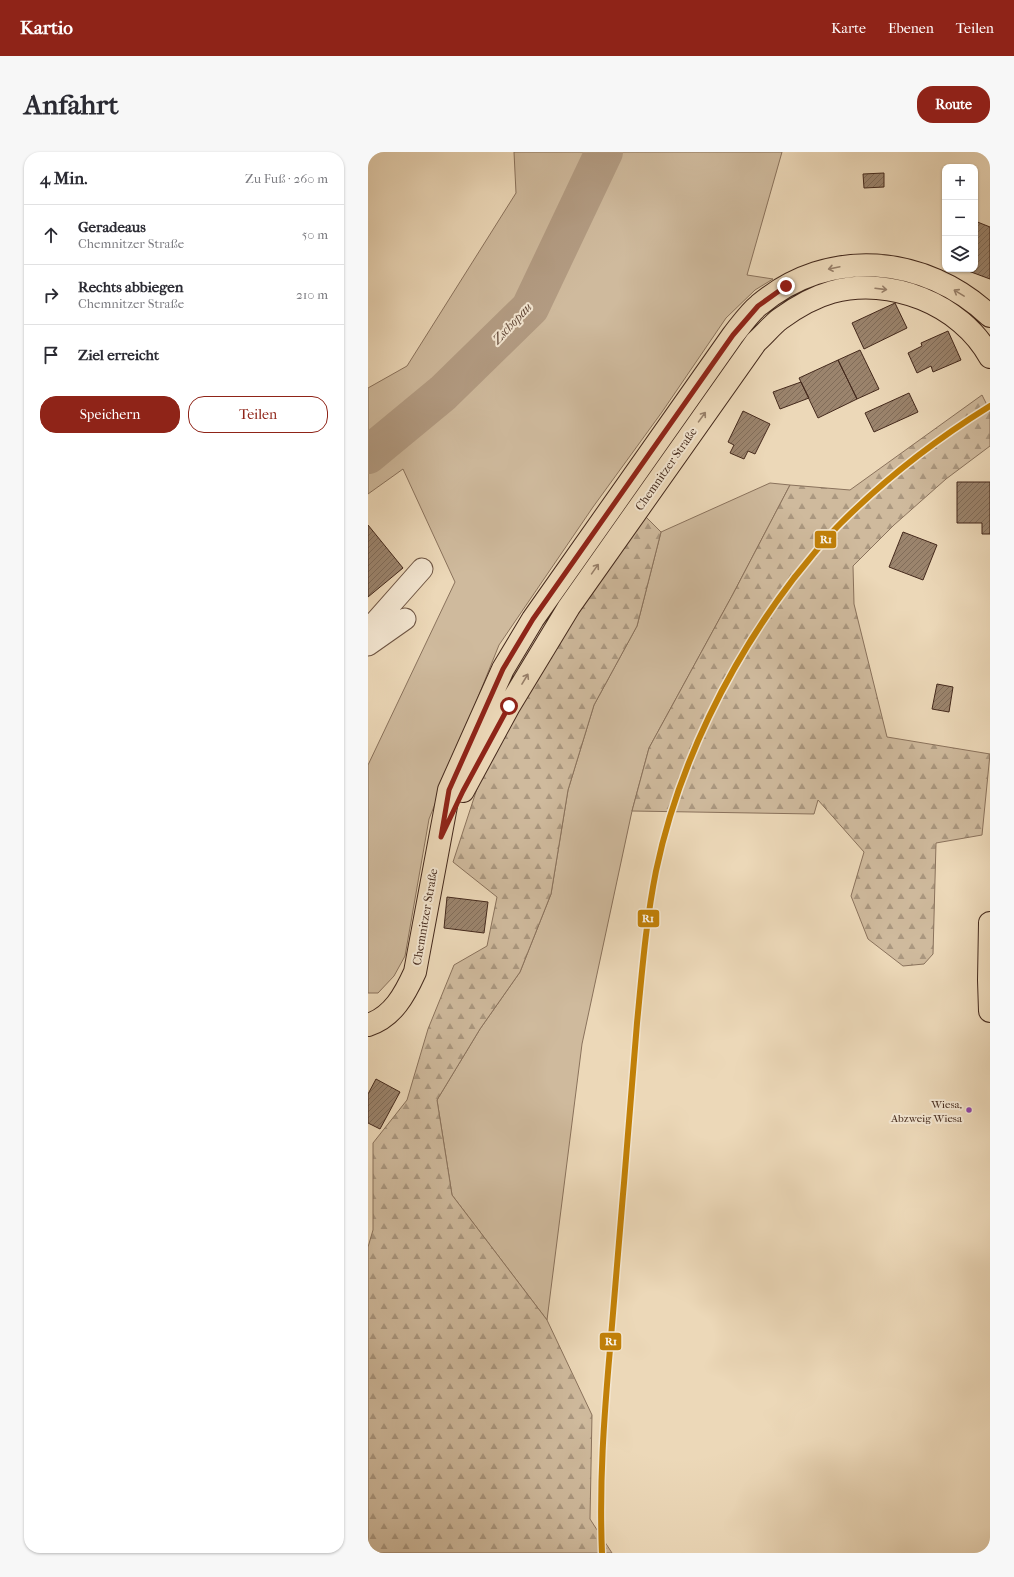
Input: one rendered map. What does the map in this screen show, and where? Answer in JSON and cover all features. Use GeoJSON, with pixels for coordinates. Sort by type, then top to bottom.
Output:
{"type":"FeatureCollection","features":[{"type":"Feature","properties":{"kind":"main road","name":"Chemnitzer Straße"},"geometry":{"type":"LineString","coordinates":[[368,1024],[379,1021],[388,1015],[409,986],[415,972],[449,790],[503,669],[533,619],[724,347],[758,306],[786,286],[825,270],[848,265],[874,264],[906,270],[929,278],[957,292],[979,306],[990,316]]}},
{"type":"Feature","properties":{"kind":"main road","name":"Chemnitzer Straße"},"geometry":{"type":"LineString","coordinates":[[441,837],[463,791],[509,706],[569,607],[756,342],[779,320],[803,304],[831,292],[857,287],[883,288],[918,296],[952,315],[975,336],[990,357]]}},
{"type":"Feature","properties":{"kind":"main road"},"geometry":{"type":"LineString","coordinates":[[990,923],[990,1011]]}},
{"type":"Feature","properties":{"kind":"lane"},"geometry":{"type":"LineString","coordinates":[[368,630],[422,569]]}},
{"type":"Feature","properties":{"kind":"lane"},"geometry":{"type":"LineString","coordinates":[[368,645],[406,619]]}},
{"type":"Feature","properties":{"kind":"green space"},"geometry":{"type":"Polygon","coordinates":[[[514,152],[782,152],[747,275],[773,279],[755,290],[726,318],[662,412],[593,507],[499,645],[429,819],[405,956],[394,976],[378,993],[368,993],[368,765],[455,582],[403,469],[368,494],[368,388],[407,366],[516,193],[514,152]]]}},
{"type":"Feature","properties":{"kind":"green space"},"geometry":{"type":"Polygon","coordinates":[[[982,395],[990,411],[990,446],[946,479],[894,525],[853,566],[854,604],[887,737],[990,754],[982,835],[936,843],[933,954],[924,964],[903,966],[868,939],[851,896],[864,852],[818,800],[814,814],[632,811],[649,748],[733,594],[790,485],[850,490],[982,395]]]}},
{"type":"Feature","properties":{"kind":"green space"},"geometry":{"type":"Polygon","coordinates":[[[770,483],[790,485],[733,594],[649,748],[632,811],[582,1044],[547,1320],[452,1195],[437,1100],[480,1029],[520,972],[551,894],[568,790],[594,705],[637,626],[661,532],[770,483]]]}},
{"type":"Feature","properties":{"kind":"green space"},"geometry":{"type":"Polygon","coordinates":[[[645,516],[661,532],[637,626],[594,705],[568,790],[551,894],[520,972],[480,1029],[437,1100],[452,1195],[547,1320],[592,1415],[590,1519],[612,1553],[368,1553],[368,1247],[373,1230],[373,1143],[407,1100],[428,1029],[454,965],[487,946],[497,897],[453,862],[488,755],[532,674],[645,516]]]}},
{"type":"Feature","properties":{"kind":"building"},"geometry":{"type":"Polygon","coordinates":[[[884,173],[884,187],[864,188],[863,174],[884,173]]]}},
{"type":"Feature","properties":{"kind":"building"},"geometry":{"type":"Polygon","coordinates":[[[978,222],[990,227],[990,279],[971,272],[978,272],[978,222]]]}},
{"type":"Feature","properties":{"kind":"building"},"geometry":{"type":"Polygon","coordinates":[[[895,303],[907,328],[864,349],[852,323],[895,303]]]}},
{"type":"Feature","properties":{"kind":"building"},"geometry":{"type":"Polygon","coordinates":[[[948,331],[961,360],[933,372],[931,366],[917,373],[908,353],[922,346],[921,343],[948,331]]]}},
{"type":"Feature","properties":{"kind":"building"},"geometry":{"type":"Polygon","coordinates":[[[860,350],[879,389],[857,399],[838,360],[860,350]]]}},
{"type":"Feature","properties":{"kind":"building"},"geometry":{"type":"Polygon","coordinates":[[[838,360],[857,399],[818,418],[799,378],[838,360]]]}},
{"type":"Feature","properties":{"kind":"building"},"geometry":{"type":"Polygon","coordinates":[[[801,382],[809,398],[780,409],[773,392],[801,382]]]}},
{"type":"Feature","properties":{"kind":"building"},"geometry":{"type":"Polygon","coordinates":[[[909,393],[918,412],[874,432],[865,413],[909,393]]]}},
{"type":"Feature","properties":{"kind":"building"},"geometry":{"type":"Polygon","coordinates":[[[743,411],[770,424],[755,454],[748,451],[744,459],[730,453],[734,445],[728,442],[743,411]]]}},
{"type":"Feature","properties":{"kind":"building"},"geometry":{"type":"Polygon","coordinates":[[[957,482],[990,482],[990,534],[982,534],[982,523],[957,523],[957,482]]]}},
{"type":"Feature","properties":{"kind":"building"},"geometry":{"type":"Polygon","coordinates":[[[368,525],[403,568],[368,597],[368,525]]]}},
{"type":"Feature","properties":{"kind":"building"},"geometry":{"type":"Polygon","coordinates":[[[903,532],[937,545],[923,580],[889,567],[903,532]]]}},
{"type":"Feature","properties":{"kind":"building"},"geometry":{"type":"Polygon","coordinates":[[[937,684],[953,687],[949,712],[932,709],[937,684]]]}},
{"type":"Feature","properties":{"kind":"building"},"geometry":{"type":"Polygon","coordinates":[[[447,897],[488,902],[484,933],[444,928],[447,897]]]}},
{"type":"Feature","properties":{"kind":"building"},"geometry":{"type":"Polygon","coordinates":[[[376,1079],[400,1092],[380,1129],[368,1123],[368,1094],[376,1079]]]}},
{"type":"Feature","properties":{"kind":"waterway","name":"Zschopau"},"geometry":{"type":"LineString","coordinates":[[368,455],[443,393],[530,308],[604,152]]}},
{"type":"Feature","properties":{"kind":"transit line","name":"R1"},"geometry":{"type":"LineString","coordinates":[[602,1553],[601,1502],[604,1425],[637,1023],[650,909],[656,871],[678,793],[692,755],[728,680],[748,645],[794,578],[834,530],[875,491],[930,446],[990,406]]}},
{"type":"Feature","properties":{"kind":"place","name":"Wiesa, Abzweig Wiesa"},"geometry":{"type":"Point","coordinates":[969,1110]}},
{"type":"Feature","properties":{"kind":"route"},"geometry":{"type":"LineString","coordinates":[[509,706],[463,791],[441,837],[449,790],[503,669],[533,619],[625,486],[733,335],[758,306],[786,286]]}}]}
